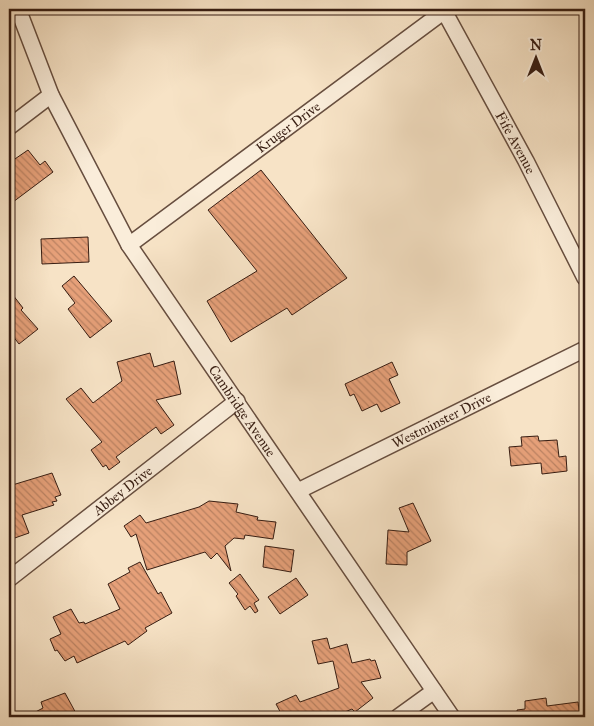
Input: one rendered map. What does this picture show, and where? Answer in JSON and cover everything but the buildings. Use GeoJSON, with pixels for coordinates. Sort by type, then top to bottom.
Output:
{"type":"FeatureCollection","features":[{"type":"Feature","properties":{"kind":"street","name":"Cambridge Avenue"},"geometry":{"type":"LineString","coordinates":[[18,9],[51,95],[129,245],[452,717]]}},
{"type":"Feature","properties":{"kind":"street","name":"Kruger Drive"},"geometry":{"type":"LineString","coordinates":[[129,245],[444,9]]}},
{"type":"Feature","properties":{"kind":"street","name":"Fife Avenue"},"geometry":{"type":"LineString","coordinates":[[444,9],[526,161],[585,278]]}},
{"type":"Feature","properties":{"kind":"street"},"geometry":{"type":"LineString","coordinates":[[9,127],[51,95]]}},
{"type":"Feature","properties":{"kind":"street","name":"Westminster Drive"},"geometry":{"type":"LineString","coordinates":[[298,491],[585,349]]}},
{"type":"Feature","properties":{"kind":"street","name":"Abbey Drive"},"geometry":{"type":"LineString","coordinates":[[9,579],[237,401]]}},
{"type":"Feature","properties":{"kind":"street"},"geometry":{"type":"LineString","coordinates":[[398,717],[434,691]]}}]}
